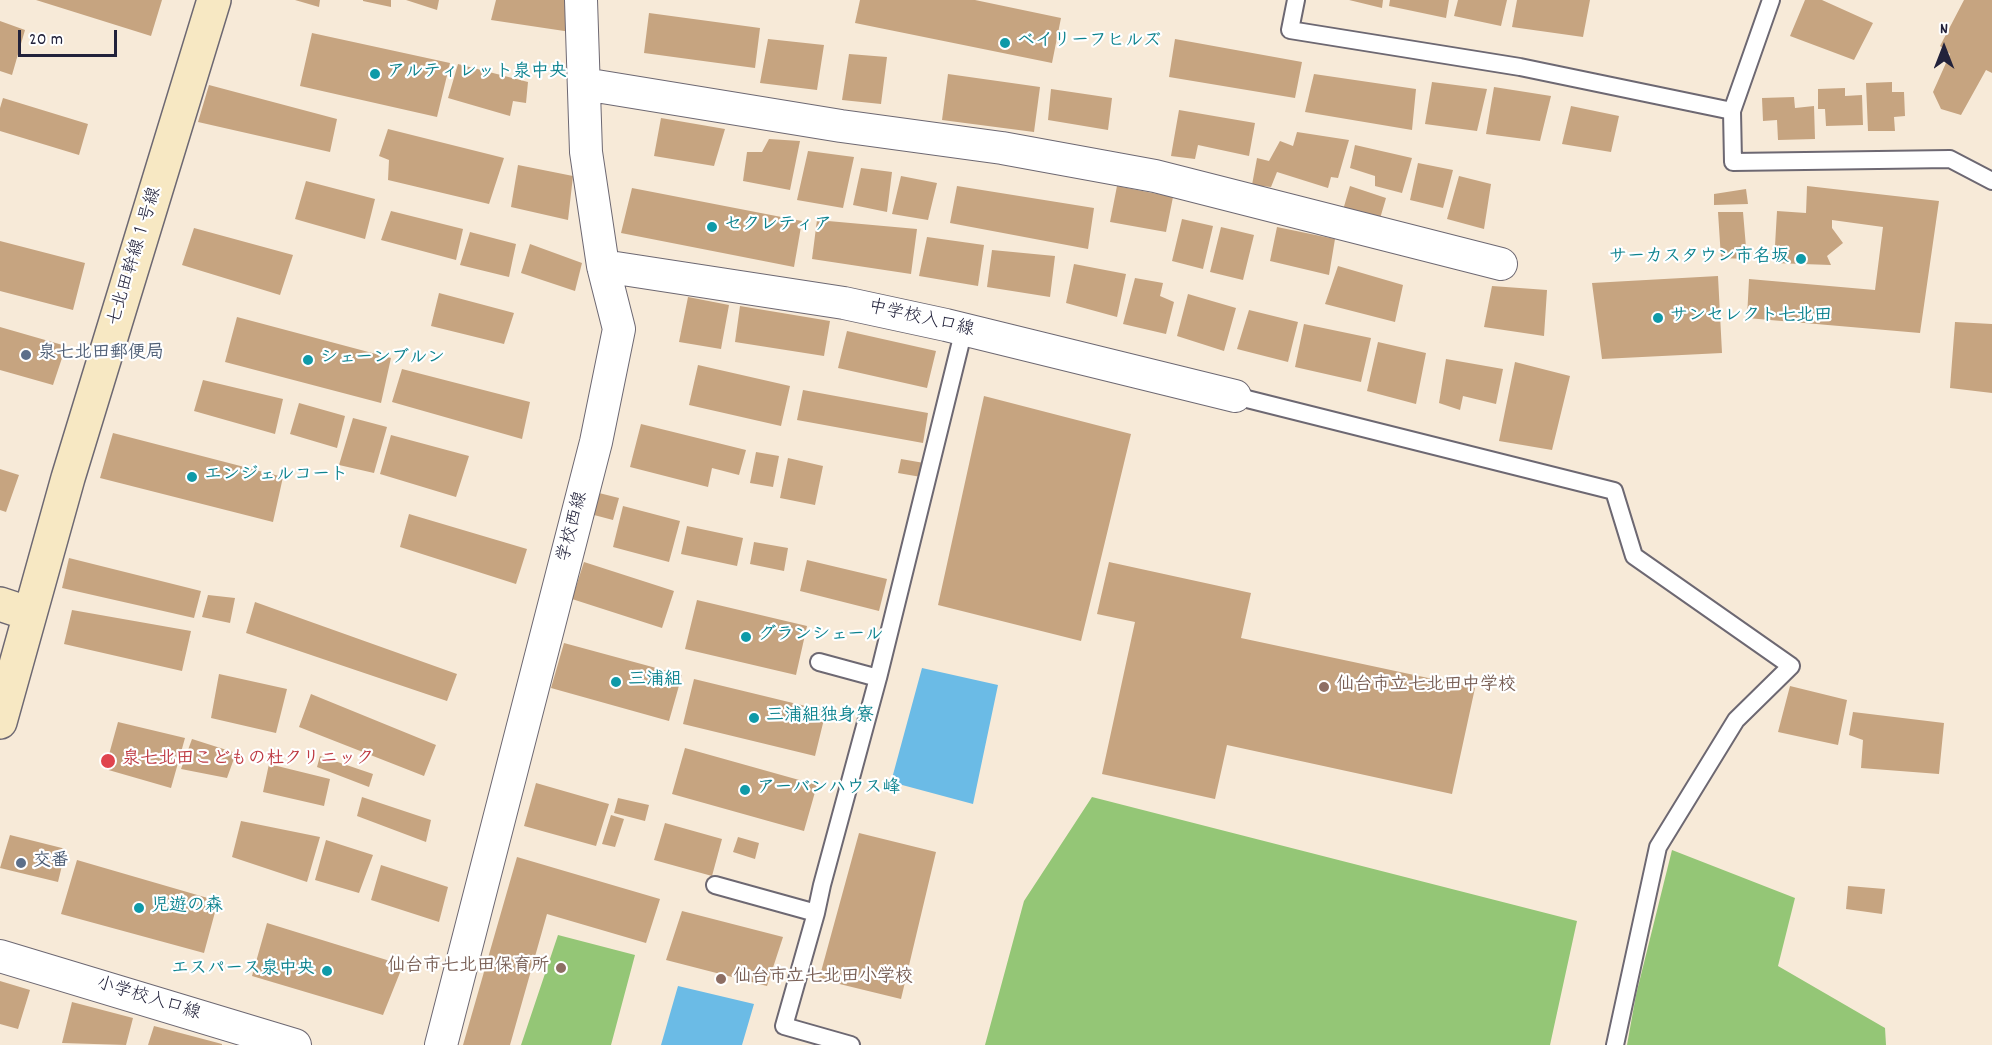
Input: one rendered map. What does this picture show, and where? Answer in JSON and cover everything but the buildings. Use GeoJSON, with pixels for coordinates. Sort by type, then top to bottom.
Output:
{"type":"FeatureCollection","features":[{"type":"Feature","properties":{"kind":"street","name":"七北田幹線１号線"},"geometry":{"type":"LineString","coordinates":[[0,722],[15,609],[68,478],[214,0]]}},
{"type":"Feature","properties":{"kind":"street","name":"学校西線"},"geometry":{"type":"LineString","coordinates":[[441,1045],[596,442],[619,330],[603,266],[586,152],[581,0]]}},
{"type":"Feature","properties":{"kind":"street"},"geometry":{"type":"LineString","coordinates":[[584,84],[842,126],[1002,148],[1155,176],[1502,264]]}},
{"type":"Feature","properties":{"kind":"street","name":"中学校入口線"},"geometry":{"type":"LineString","coordinates":[[603,266],[844,303],[964,329],[1235,396]]}},
{"type":"Feature","properties":{"kind":"street","name":"小学校入口線"},"geometry":{"type":"LineString","coordinates":[[0,956],[295,1045]]}},
{"type":"Feature","properties":{"kind":"lane"},"geometry":{"type":"LineString","coordinates":[[1296,0],[1290,30],[1520,67],[1732,111]]}},
{"type":"Feature","properties":{"kind":"lane"},"geometry":{"type":"LineString","coordinates":[[1771,0],[1732,111],[1733,162],[1950,159],[1992,181]]}},
{"type":"Feature","properties":{"kind":"lane"},"geometry":{"type":"LineString","coordinates":[[851,1045],[784,1026],[878,678],[964,329]]}},
{"type":"Feature","properties":{"kind":"lane"},"geometry":{"type":"LineString","coordinates":[[1235,396],[1614,491],[1634,556],[1791,666],[1736,720],[1658,848],[1615,1045]]}},
{"type":"Feature","properties":{"kind":"lane"},"geometry":{"type":"LineString","coordinates":[[819,662],[878,678]]}},
{"type":"Feature","properties":{"kind":"lane"},"geometry":{"type":"LineString","coordinates":[[715,885],[816,913]]}},
{"type":"Feature","properties":{"kind":"green space"},"geometry":{"type":"Polygon","coordinates":[[[1092,797],[1577,921],[1550,1045],[985,1045],[1024,901],[1092,797]]]}},
{"type":"Feature","properties":{"kind":"green space"},"geometry":{"type":"Polygon","coordinates":[[[1672,850],[1795,898],[1778,966],[1885,1028],[1886,1045],[1627,1045],[1636,995],[1672,850]]]}},
{"type":"Feature","properties":{"kind":"green space"},"geometry":{"type":"Polygon","coordinates":[[[558,935],[635,955],[611,1045],[521,1045],[558,935]]]}},
{"type":"Feature","properties":{"kind":"water"},"geometry":{"type":"Polygon","coordinates":[[[922,668],[998,685],[973,804],[891,782],[922,668]]]}},
{"type":"Feature","properties":{"kind":"water"},"geometry":{"type":"Polygon","coordinates":[[[678,986],[754,1004],[742,1045],[661,1045],[678,986]]]}},
{"type":"Feature","properties":{"kind":"place","name":"ベイリーフヒルズ"},"geometry":{"type":"Point","coordinates":[1005,43]}},
{"type":"Feature","properties":{"kind":"place","name":"アルティレット泉中央"},"geometry":{"type":"Point","coordinates":[375,74]}},
{"type":"Feature","properties":{"kind":"place","name":"セクレティア"},"geometry":{"type":"Point","coordinates":[712,227]}},
{"type":"Feature","properties":{"kind":"place","name":"サーカスタウン市名坂"},"geometry":{"type":"Point","coordinates":[1801,259]}},
{"type":"Feature","properties":{"kind":"place","name":"サンセレクト七北田"},"geometry":{"type":"Point","coordinates":[1658,318]}},
{"type":"Feature","properties":{"kind":"place","name":"泉七北田郵便局"},"geometry":{"type":"Point","coordinates":[26,355]}},
{"type":"Feature","properties":{"kind":"place","name":"シェーンブルン"},"geometry":{"type":"Point","coordinates":[308,360]}},
{"type":"Feature","properties":{"kind":"place","name":"エンジェルコート"},"geometry":{"type":"Point","coordinates":[192,477]}},
{"type":"Feature","properties":{"kind":"place","name":"グランシェール"},"geometry":{"type":"Point","coordinates":[746,637]}},
{"type":"Feature","properties":{"kind":"place","name":"三浦組"},"geometry":{"type":"Point","coordinates":[616,682]}},
{"type":"Feature","properties":{"kind":"place","name":"仙台市立七北田中学校"},"geometry":{"type":"Point","coordinates":[1324,687]}},
{"type":"Feature","properties":{"kind":"place","name":"三浦組独身寮"},"geometry":{"type":"Point","coordinates":[754,718]}},
{"type":"Feature","properties":{"kind":"place","name":"泉七北田こどもの杜クリニック"},"geometry":{"type":"Point","coordinates":[108,761]}},
{"type":"Feature","properties":{"kind":"place","name":"アーバンハウス峰"},"geometry":{"type":"Point","coordinates":[745,790]}},
{"type":"Feature","properties":{"kind":"place","name":"交番"},"geometry":{"type":"Point","coordinates":[21,863]}},
{"type":"Feature","properties":{"kind":"place","name":"児遊の森"},"geometry":{"type":"Point","coordinates":[139,908]}},
{"type":"Feature","properties":{"kind":"place","name":"仙台市七北田保育所"},"geometry":{"type":"Point","coordinates":[561,968]}},
{"type":"Feature","properties":{"kind":"place","name":"エスパース泉中央"},"geometry":{"type":"Point","coordinates":[327,971]}},
{"type":"Feature","properties":{"kind":"place","name":"仙台市立七北田小学校"},"geometry":{"type":"Point","coordinates":[721,979]}}]}
